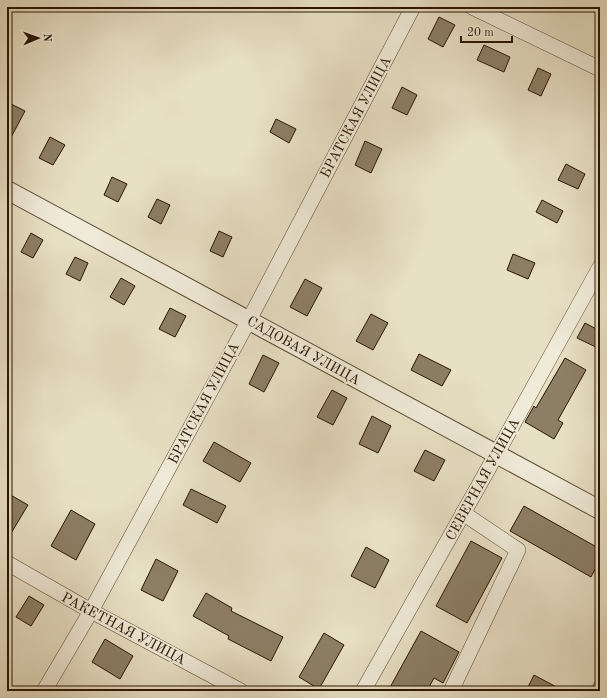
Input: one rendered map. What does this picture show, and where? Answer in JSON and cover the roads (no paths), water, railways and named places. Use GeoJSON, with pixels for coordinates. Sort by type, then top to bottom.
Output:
{"type":"FeatureCollection","features":[{"type":"Feature","properties":{"kind":"street","name":"БРАТСКАЯ УЛИЦА"},"geometry":{"type":"LineString","coordinates":[[44,691],[91,612],[248,320],[413,7]]}},
{"type":"Feature","properties":{"kind":"street"},"geometry":{"type":"LineString","coordinates":[[472,7],[600,69]]}},
{"type":"Feature","properties":{"kind":"street","name":"САДОВАЯ УЛИЦА"},"geometry":{"type":"LineString","coordinates":[[7,190],[600,510]]}},
{"type":"Feature","properties":{"kind":"street","name":"СЕВЕРНАЯ УЛИЦА"},"geometry":{"type":"LineString","coordinates":[[363,691],[600,267]]}},
{"type":"Feature","properties":{"kind":"street"},"geometry":{"type":"LineString","coordinates":[[451,691],[518,550],[463,514]]}},
{"type":"Feature","properties":{"kind":"street","name":"РАКЕТНАЯ УЛИЦА"},"geometry":{"type":"LineString","coordinates":[[7,563],[91,612],[242,691]]}}]}
